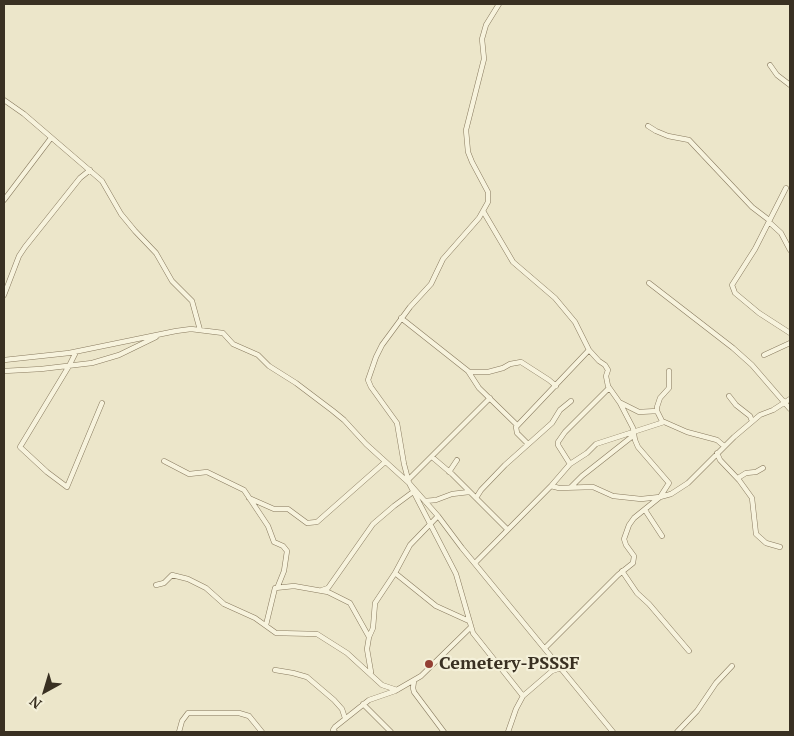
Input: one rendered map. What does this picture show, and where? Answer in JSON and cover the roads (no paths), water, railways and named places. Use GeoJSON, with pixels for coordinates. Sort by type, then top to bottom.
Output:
{"type":"FeatureCollection","features":[{"type":"Feature","properties":{"kind":"street"},"geometry":{"type":"LineString","coordinates":[[499,4],[484,32],[482,40],[484,59],[466,130],[466,142],[470,157],[488,192],[489,198],[479,218],[443,259],[431,284],[382,345],[368,380],[396,423],[409,482],[456,574],[475,638],[523,696]]}},
{"type":"Feature","properties":{"kind":"street"},"geometry":{"type":"LineString","coordinates":[[770,65],[777,75],[790,85]]}},
{"type":"Feature","properties":{"kind":"street"},"geometry":{"type":"LineString","coordinates":[[4,100],[24,114],[102,181],[121,214],[156,253],[172,281],[192,301],[200,330]]}},
{"type":"Feature","properties":{"kind":"street"},"geometry":{"type":"LineString","coordinates":[[648,126],[668,136],[689,140],[752,208],[781,233],[790,250]]}},
{"type":"Feature","properties":{"kind":"street"},"geometry":{"type":"LineString","coordinates":[[4,200],[51,138]]}},
{"type":"Feature","properties":{"kind":"street"},"geometry":{"type":"LineString","coordinates":[[5,291],[19,256],[25,247],[80,178],[90,170]]}},
{"type":"Feature","properties":{"kind":"street"},"geometry":{"type":"LineString","coordinates":[[786,188],[754,249],[732,285],[735,293],[740,298],[790,333]]}},
{"type":"Feature","properties":{"kind":"street"},"geometry":{"type":"LineString","coordinates":[[483,211],[513,262],[555,298],[575,322],[589,350],[605,365],[608,370],[606,376],[609,388],[620,403],[638,447],[668,481],[668,485],[660,497],[632,519],[624,534],[626,545],[634,556],[633,563],[622,571],[545,648]]}},
{"type":"Feature","properties":{"kind":"street"},"geometry":{"type":"LineString","coordinates":[[649,283],[733,348],[752,365],[790,409]]}},
{"type":"Feature","properties":{"kind":"street"},"geometry":{"type":"LineString","coordinates":[[402,318],[469,372],[479,388],[517,425]]}},
{"type":"Feature","properties":{"kind":"street"},"geometry":{"type":"LineString","coordinates":[[4,360],[76,352],[191,329],[221,333],[233,344],[258,355],[269,366],[296,383],[344,420],[366,444],[409,482],[613,732]]}},
{"type":"Feature","properties":{"kind":"street"},"geometry":{"type":"LineString","coordinates":[[4,371],[69,366],[110,359],[162,334]]}},
{"type":"Feature","properties":{"kind":"street"},"geometry":{"type":"LineString","coordinates":[[764,355],[790,343]]}},
{"type":"Feature","properties":{"kind":"street"},"geometry":{"type":"LineString","coordinates":[[528,444],[515,430],[517,425],[589,350]]}},
{"type":"Feature","properties":{"kind":"street"},"geometry":{"type":"LineString","coordinates":[[76,352],[20,445],[22,450],[65,486],[68,486],[102,402]]}},
{"type":"Feature","properties":{"kind":"street"},"geometry":{"type":"LineString","coordinates":[[469,372],[488,372],[521,362],[556,386]]}},
{"type":"Feature","properties":{"kind":"street"},"geometry":{"type":"LineString","coordinates":[[669,371],[669,388],[660,398],[657,412],[664,422],[686,432],[717,440],[724,446]]}},
{"type":"Feature","properties":{"kind":"street"},"geometry":{"type":"LineString","coordinates":[[570,464],[558,445],[558,441],[609,388]]}},
{"type":"Feature","properties":{"kind":"street"},"geometry":{"type":"LineString","coordinates":[[729,396],[736,405],[750,416],[752,421]]}},
{"type":"Feature","properties":{"kind":"street"},"geometry":{"type":"LineString","coordinates":[[409,482],[490,398]]}},
{"type":"Feature","properties":{"kind":"street"},"geometry":{"type":"LineString","coordinates":[[551,486],[559,488],[593,487],[613,496],[635,500],[660,497],[674,492],[688,483],[724,446],[752,421],[790,399]]}},
{"type":"Feature","properties":{"kind":"street"},"geometry":{"type":"LineString","coordinates":[[476,498],[481,490],[552,423],[560,410],[571,401]]}},
{"type":"Feature","properties":{"kind":"street"},"geometry":{"type":"LineString","coordinates":[[620,403],[639,412],[657,412]]}},
{"type":"Feature","properties":{"kind":"street"},"geometry":{"type":"LineString","coordinates":[[571,487],[582,476],[644,427],[664,422]]}},
{"type":"Feature","properties":{"kind":"street"},"geometry":{"type":"LineString","coordinates":[[475,563],[551,486],[570,464],[588,453],[597,443],[634,434]]}},
{"type":"Feature","properties":{"kind":"street"},"geometry":{"type":"LineString","coordinates":[[717,453],[720,460],[738,478],[752,498],[756,534],[766,544],[780,547]]}},
{"type":"Feature","properties":{"kind":"street"},"geometry":{"type":"LineString","coordinates":[[432,457],[450,472],[507,529]]}},
{"type":"Feature","properties":{"kind":"street"},"geometry":{"type":"LineString","coordinates":[[450,472],[457,460]]}},
{"type":"Feature","properties":{"kind":"street"},"geometry":{"type":"LineString","coordinates":[[164,461],[189,474],[203,472],[212,474],[244,490],[268,526],[274,542],[283,546],[287,551],[284,571],[278,586],[275,588],[266,625]]}},
{"type":"Feature","properties":{"kind":"street"},"geometry":{"type":"LineString","coordinates":[[250,498],[274,509],[288,509],[307,523],[317,522],[385,462]]}},
{"type":"Feature","properties":{"kind":"street"},"geometry":{"type":"LineString","coordinates":[[738,478],[746,473],[756,472],[763,468]]}},
{"type":"Feature","properties":{"kind":"street"},"geometry":{"type":"LineString","coordinates":[[320,591],[328,588],[373,524],[413,492]]}},
{"type":"Feature","properties":{"kind":"street"},"geometry":{"type":"LineString","coordinates":[[425,501],[469,492]]}},
{"type":"Feature","properties":{"kind":"street"},"geometry":{"type":"LineString","coordinates":[[645,510],[662,536]]}},
{"type":"Feature","properties":{"kind":"street"},"geometry":{"type":"LineString","coordinates":[[371,674],[367,649],[373,628],[375,603],[395,573],[410,545],[438,516]]}},
{"type":"Feature","properties":{"kind":"street"},"geometry":{"type":"LineString","coordinates":[[622,571],[637,593],[690,651]]}},
{"type":"Feature","properties":{"kind":"street"},"geometry":{"type":"LineString","coordinates":[[395,573],[436,606],[469,621]]}},
{"type":"Feature","properties":{"kind":"street"},"geometry":{"type":"LineString","coordinates":[[156,585],[164,583],[172,575],[188,579],[206,588],[224,604],[250,615],[276,633],[317,634],[336,646],[382,685],[397,690]]}},
{"type":"Feature","properties":{"kind":"street"},"geometry":{"type":"LineString","coordinates":[[278,586],[294,586],[331,593],[351,604],[369,637]]}},
{"type":"Feature","properties":{"kind":"street"},"geometry":{"type":"LineString","coordinates":[[332,731],[345,718],[369,700],[397,690],[414,681],[448,652],[471,627]]}},
{"type":"Feature","properties":{"kind":"street"},"geometry":{"type":"LineString","coordinates":[[677,732],[697,711],[711,690],[732,666]]}},
{"type":"Feature","properties":{"kind":"street"},"geometry":{"type":"LineString","coordinates":[[503,732],[509,731],[523,696],[552,670],[561,668]]}},
{"type":"Feature","properties":{"kind":"street"},"geometry":{"type":"LineString","coordinates":[[276,670],[307,677],[334,700],[342,709],[345,718]]}},
{"type":"Feature","properties":{"kind":"street"},"geometry":{"type":"LineString","coordinates":[[414,681],[414,692],[444,732]]}},
{"type":"Feature","properties":{"kind":"street"},"geometry":{"type":"LineString","coordinates":[[363,704],[391,732]]}},
{"type":"Feature","properties":{"kind":"street"},"geometry":{"type":"LineString","coordinates":[[179,732],[182,721],[188,713],[239,713],[249,716],[262,732]]}},
{"type":"Feature","properties":{"kind":"place","name":"Cemetery-PSSSF"},"geometry":{"type":"Point","coordinates":[429,664]}}]}
